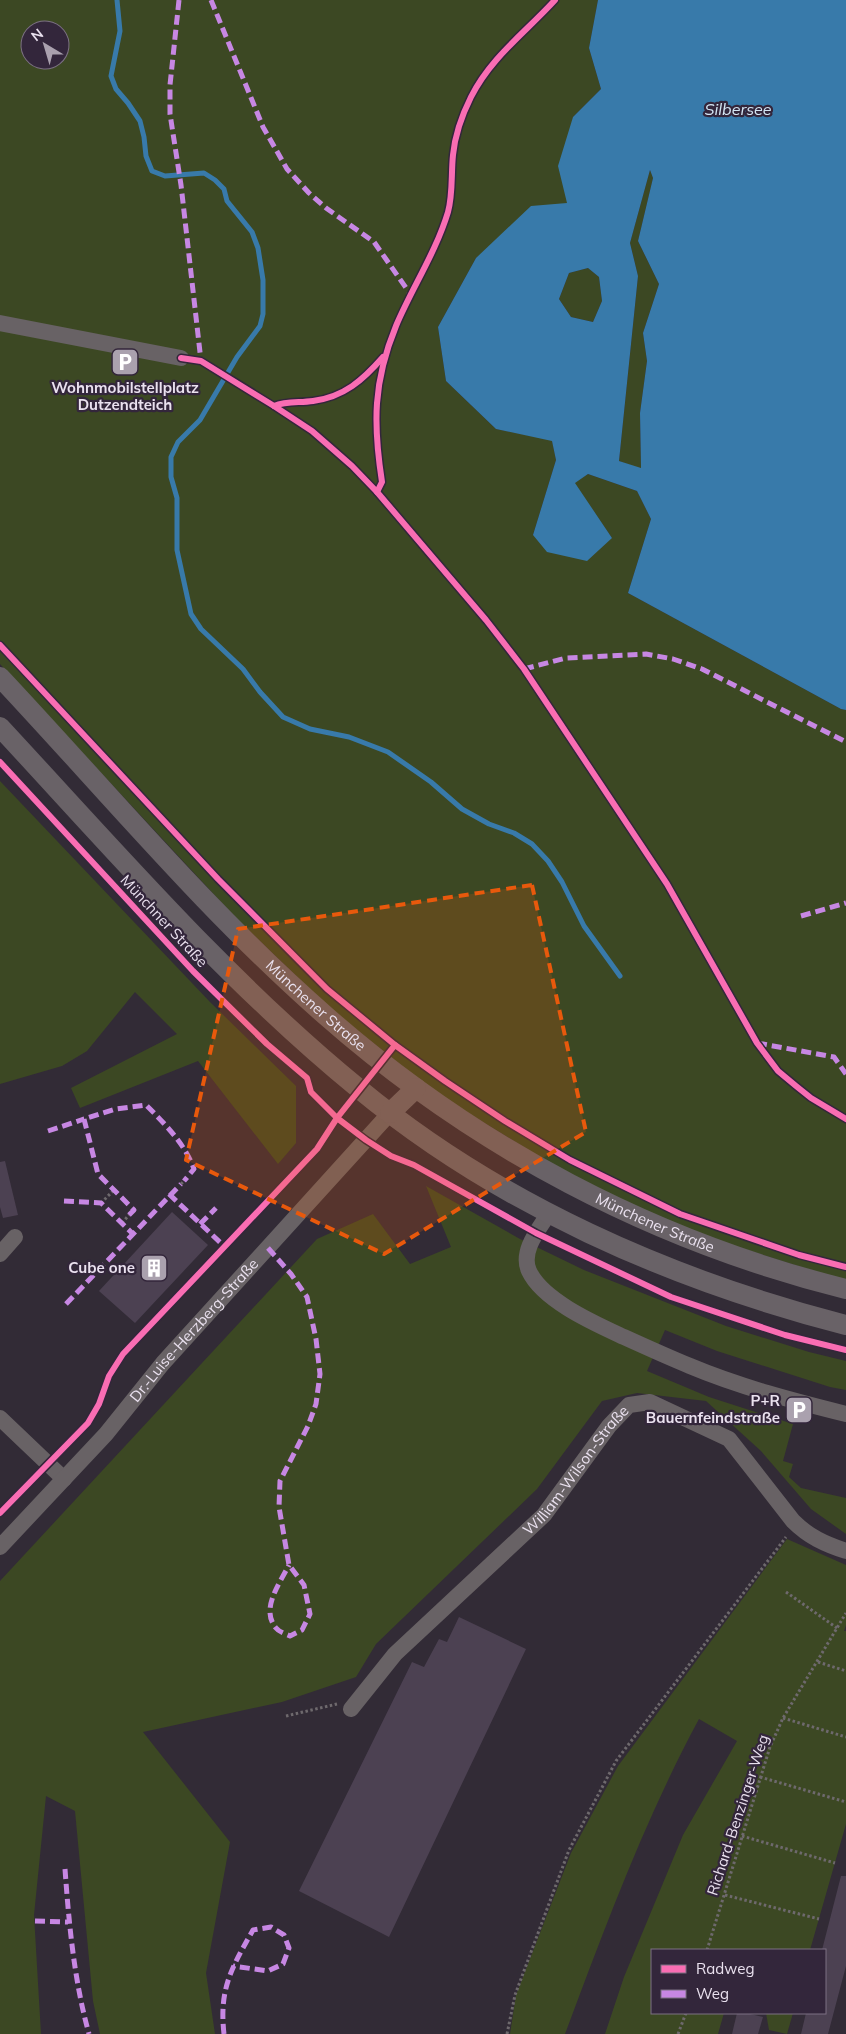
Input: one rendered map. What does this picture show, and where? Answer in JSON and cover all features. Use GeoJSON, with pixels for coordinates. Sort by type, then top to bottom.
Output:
{"type":"FeatureCollection","features":[{"type":"Feature","properties":{"kind":"main road","name":"Münchener Straße"},"geometry":{"type":"LineString","coordinates":[[0,677],[166,856],[275,969],[339,1027],[416,1088],[489,1138],[606,1203],[711,1248],[761,1265],[846,1289]]}},
{"type":"Feature","properties":{"kind":"main road"},"geometry":{"type":"LineString","coordinates":[[0,727],[233,976],[310,1048],[390,1113],[468,1166],[549,1213],[636,1254],[754,1299],[846,1325]]}},
{"type":"Feature","properties":{"kind":"main road"},"geometry":{"type":"LineString","coordinates":[[390,1113],[416,1088]]}},
{"type":"Feature","properties":{"kind":"street"},"geometry":{"type":"LineString","coordinates":[[0,323],[182,358]]}},
{"type":"Feature","properties":{"kind":"street","name":"Dr.-Luise-Herzberg-Straße"},"geometry":{"type":"LineString","coordinates":[[0,1547],[106,1434],[163,1364],[390,1113]]}},
{"type":"Feature","properties":{"kind":"street"},"geometry":{"type":"LineString","coordinates":[[549,1213],[536,1233],[527,1253],[529,1270],[539,1286],[568,1308],[603,1327],[691,1367],[751,1388],[846,1414]]}},
{"type":"Feature","properties":{"kind":"street"},"geometry":{"type":"LineString","coordinates":[[0,1254],[15,1237]]}},
{"type":"Feature","properties":{"kind":"street","name":"William-Wilson-Straße"},"geometry":{"type":"LineString","coordinates":[[351,1709],[396,1654],[544,1515],[609,1426],[629,1405],[650,1402],[729,1440],[793,1521],[821,1543],[846,1551]]}},
{"type":"Feature","properties":{"kind":"street"},"geometry":{"type":"LineString","coordinates":[[0,1418],[64,1479]]}},
{"type":"Feature","properties":{"kind":"path"},"geometry":{"type":"LineString","coordinates":[[101,1203],[114,1190]]}},
{"type":"Feature","properties":{"kind":"path"},"geometry":{"type":"LineString","coordinates":[[122,1223],[129,1215]]}},
{"type":"Feature","properties":{"kind":"path"},"geometry":{"type":"LineString","coordinates":[[508,2034],[514,1995],[569,1850],[616,1761],[786,1537],[805,1532]]}},
{"type":"Feature","properties":{"kind":"path"},"geometry":{"type":"LineString","coordinates":[[786,1592],[837,1628]]}},
{"type":"Feature","properties":{"kind":"path"},"geometry":{"type":"LineString","coordinates":[[818,1662],[846,1670]]}},
{"type":"Feature","properties":{"kind":"path"},"geometry":{"type":"LineString","coordinates":[[286,1716],[319,1708]]}},
{"type":"Feature","properties":{"kind":"path"},"geometry":{"type":"LineString","coordinates":[[783,1718],[846,1737]]}},
{"type":"Feature","properties":{"kind":"path"},"geometry":{"type":"LineString","coordinates":[[760,1777],[846,1802]]}},
{"type":"Feature","properties":{"kind":"path"},"geometry":{"type":"LineString","coordinates":[[742,1836],[835,1863]]}},
{"type":"Feature","properties":{"kind":"path"},"geometry":{"type":"LineString","coordinates":[[724,1895],[819,1919]]}},
{"type":"Feature","properties":{"kind":"path"},"geometry":{"type":"LineString","coordinates":[[678,2034],[686,2014]]}},
{"type":"Feature","properties":{"kind":"highlighted area"},"geometry":{"type":"Polygon","coordinates":[[[532,885],[586,1132],[384,1254],[186,1160],[238,929],[532,885]]]}},
{"type":"Feature","properties":{"kind":"green space"},"geometry":{"type":"Polygon","coordinates":[[[0,0],[598,0],[589,48],[601,89],[573,117],[567,203],[476,258],[438,327],[446,381],[496,429],[552,440],[556,460],[533,535],[612,538],[574,483],[588,474],[637,491],[651,519],[628,593],[846,710],[846,1281],[693,1233],[578,1180],[439,1095],[333,1011],[235,917],[0,664],[0,0]]]}},
{"type":"Feature","properties":{"kind":"green space"},"geometry":{"type":"Polygon","coordinates":[[[650,170],[653,178],[638,241],[659,284],[643,333],[647,361],[640,413],[641,469],[619,461],[638,276],[630,243],[650,170]]]}},
{"type":"Feature","properties":{"kind":"green space"},"geometry":{"type":"Polygon","coordinates":[[[588,268],[599,277],[602,301],[593,322],[571,317],[559,299],[569,273],[588,268]]]}},
{"type":"Feature","properties":{"kind":"green space"},"geometry":{"type":"Polygon","coordinates":[[[0,781],[210,1002],[296,1086],[296,1143],[278,1164],[198,1061],[80,1108],[71,1088],[177,1034],[135,992],[87,1051],[62,1066],[0,1084],[0,781]]]}},
{"type":"Feature","properties":{"kind":"green space"},"geometry":{"type":"Polygon","coordinates":[[[426,1186],[520,1239],[584,1270],[726,1326],[809,1352],[846,1361],[846,1390],[830,1387],[717,1351],[665,1330],[647,1371],[709,1397],[793,1424],[783,1461],[793,1464],[789,1477],[801,1488],[846,1498],[846,1534],[811,1509],[761,1451],[706,1401],[637,1393],[602,1401],[537,1489],[376,1644],[356,1677],[282,1702],[143,1732],[230,1842],[206,1973],[215,2034],[100,2034],[93,2001],[75,1811],[46,1796],[34,1915],[41,2034],[0,2034],[0,1581],[317,1239],[373,1214],[410,1264],[451,1247],[426,1186]]]}},
{"type":"Feature","properties":{"kind":"green space"},"geometry":{"type":"Polygon","coordinates":[[[787,1539],[846,1565],[846,1625],[844,1631],[846,1631],[846,1824],[810,1949],[651,1949],[651,2014],[724,2014],[718,2034],[605,2034],[624,1977],[683,1835],[737,1741],[699,1719],[643,1834],[565,2034],[510,2034],[516,1995],[571,1853],[618,1766],[787,1539]]]}},
{"type":"Feature","properties":{"kind":"green space"},"geometry":{"type":"Polygon","coordinates":[[[766,2014],[793,2014],[787,2034],[769,2030],[766,2014]]]}},
{"type":"Feature","properties":{"kind":"water","name":"Silbersee"},"geometry":{"type":"Polygon","coordinates":[[[598,0],[846,0],[846,710],[628,593],[651,519],[637,491],[588,474],[575,483],[612,538],[587,561],[547,552],[533,535],[556,460],[552,441],[496,429],[446,381],[438,327],[476,258],[531,206],[567,203],[558,166],[573,117],[601,89],[589,48],[598,0]],[[650,170],[630,243],[638,276],[619,461],[641,468],[640,413],[647,361],[643,333],[659,284],[638,241],[653,178],[650,170]],[[588,268],[569,273],[559,299],[571,317],[593,322],[602,301],[599,277],[588,268]]]}},
{"type":"Feature","properties":{"kind":"building"},"geometry":{"type":"Polygon","coordinates":[[[5,1161],[18,1215],[3,1218],[0,1207],[0,1162],[5,1161]]]}},
{"type":"Feature","properties":{"kind":"building","name":"Cube one"},"geometry":{"type":"Polygon","coordinates":[[[172,1212],[208,1245],[135,1323],[99,1291],[172,1212]]]}},
{"type":"Feature","properties":{"kind":"building"},"geometry":{"type":"Polygon","coordinates":[[[459,1617],[526,1649],[389,1937],[299,1891],[412,1662],[424,1667],[439,1639],[447,1642],[459,1617]]]}},
{"type":"Feature","properties":{"kind":"building"},"geometry":{"type":"Polygon","coordinates":[[[841,1876],[846,1876],[846,1966],[828,2034],[801,2034],[806,2014],[826,2014],[826,1949],[822,1949],[841,1876]]]}},
{"type":"Feature","properties":{"kind":"building"},"geometry":{"type":"Polygon","coordinates":[[[737,2014],[750,2014],[763,2017],[758,2034],[732,2034],[737,2014]]]}},
{"type":"Feature","properties":{"kind":"waterway"},"geometry":{"type":"LineString","coordinates":[[117,0],[120,31],[111,76],[116,89],[140,121],[146,156],[152,171],[165,176],[204,173],[215,180],[224,189],[227,201],[252,232],[258,248],[263,280],[263,314],[260,326],[237,357],[200,420],[178,442],[171,457],[171,477],[177,498],[177,550],[191,614],[201,629],[243,669],[260,692],[283,717],[310,729],[349,737],[388,752],[431,782],[462,809],[489,824],[514,833],[532,844],[548,861],[562,882],[584,926],[620,976]]}},
{"type":"Feature","properties":{"kind":"marked path"},"geometry":{"type":"LineString","coordinates":[[179,0],[170,85],[170,114],[181,185],[201,361]]}},
{"type":"Feature","properties":{"kind":"marked path"},"geometry":{"type":"LineString","coordinates":[[211,0],[263,127],[287,169],[326,208],[374,242],[411,295]]}},
{"type":"Feature","properties":{"kind":"marked path"},"geometry":{"type":"LineString","coordinates":[[524,669],[566,658],[646,654],[673,659],[702,669],[846,742]]}},
{"type":"Feature","properties":{"kind":"marked path"},"geometry":{"type":"LineString","coordinates":[[801,916],[846,903]]}},
{"type":"Feature","properties":{"kind":"marked path"},"geometry":{"type":"LineString","coordinates":[[757,1043],[834,1057],[846,1074]]}},
{"type":"Feature","properties":{"kind":"marked path"},"geometry":{"type":"LineString","coordinates":[[129,1215],[134,1210],[98,1174],[84,1119],[116,1109],[146,1105],[174,1135],[190,1160],[194,1169],[184,1181]]}},
{"type":"Feature","properties":{"kind":"marked path"},"geometry":{"type":"LineString","coordinates":[[48,1131],[84,1119]]}},
{"type":"Feature","properties":{"kind":"marked path"},"geometry":{"type":"LineString","coordinates":[[66,1304],[181,1184]]}},
{"type":"Feature","properties":{"kind":"marked path"},"geometry":{"type":"LineString","coordinates":[[169,1194],[225,1247]]}},
{"type":"Feature","properties":{"kind":"marked path"},"geometry":{"type":"LineString","coordinates":[[64,1201],[101,1203],[133,1234]]}},
{"type":"Feature","properties":{"kind":"marked path"},"geometry":{"type":"LineString","coordinates":[[200,1224],[216,1208]]}},
{"type":"Feature","properties":{"kind":"marked path"},"geometry":{"type":"LineString","coordinates":[[268,1248],[291,1274],[307,1297],[316,1339],[320,1374],[316,1404],[308,1426],[280,1481],[279,1507],[289,1565],[304,1585],[310,1614],[302,1630],[290,1636],[276,1628],[270,1613],[273,1596],[289,1565]]}},
{"type":"Feature","properties":{"kind":"marked path"},"geometry":{"type":"LineString","coordinates":[[65,1869],[70,1931],[76,1973],[89,2034]]}},
{"type":"Feature","properties":{"kind":"marked path"},"geometry":{"type":"LineString","coordinates":[[35,1921],[68,1922]]}},
{"type":"Feature","properties":{"kind":"marked path"},"geometry":{"type":"LineString","coordinates":[[224,2034],[223,2004],[228,1980],[233,1968],[238,1956],[253,1930],[271,1927],[284,1935],[289,1948],[283,1964],[268,1971],[233,1966]]}},
{"type":"Feature","properties":{"kind":"cycle path"},"geometry":{"type":"LineString","coordinates":[[377,492],[382,482],[376,422],[379,385],[383,366],[396,326],[437,241],[448,212],[451,198],[454,148],[462,118],[471,97],[488,69],[555,0]]}},
{"type":"Feature","properties":{"kind":"cycle path"},"geometry":{"type":"LineString","coordinates":[[274,406],[334,396],[360,380],[383,357]]}},
{"type":"Feature","properties":{"kind":"cycle path"},"geometry":{"type":"LineString","coordinates":[[181,358],[201,361],[312,431],[352,466],[377,492],[486,620],[524,669],[667,884],[757,1043],[778,1071],[811,1098],[846,1119]]}},
{"type":"Feature","properties":{"kind":"cycle path"},"geometry":{"type":"LineString","coordinates":[[0,645],[218,879],[327,989],[395,1045],[505,1121],[570,1160],[680,1214],[799,1255],[846,1267]]}},
{"type":"Feature","properties":{"kind":"cycle path","name":"Münchner Straße"},"geometry":{"type":"LineString","coordinates":[[0,762],[193,971],[267,1044],[307,1078],[311,1092],[337,1118],[366,1140],[391,1156],[414,1165],[536,1233],[671,1297],[785,1335],[846,1350]]}},
{"type":"Feature","properties":{"kind":"cycle path"},"geometry":{"type":"LineString","coordinates":[[0,1513],[88,1423],[99,1404],[109,1376],[123,1354],[317,1149],[337,1118],[395,1045]]}},
{"type":"Feature","properties":{"kind":"place","name":"Wohnmobilstellplatz Dutzendteich"},"geometry":{"type":"Point","coordinates":[125,362]}},
{"type":"Feature","properties":{"kind":"place","name":"Cube one"},"geometry":{"type":"Point","coordinates":[154,1268]}},
{"type":"Feature","properties":{"kind":"place","name":"P+R Bauernfeindstraße"},"geometry":{"type":"Point","coordinates":[799,1410]}}]}
